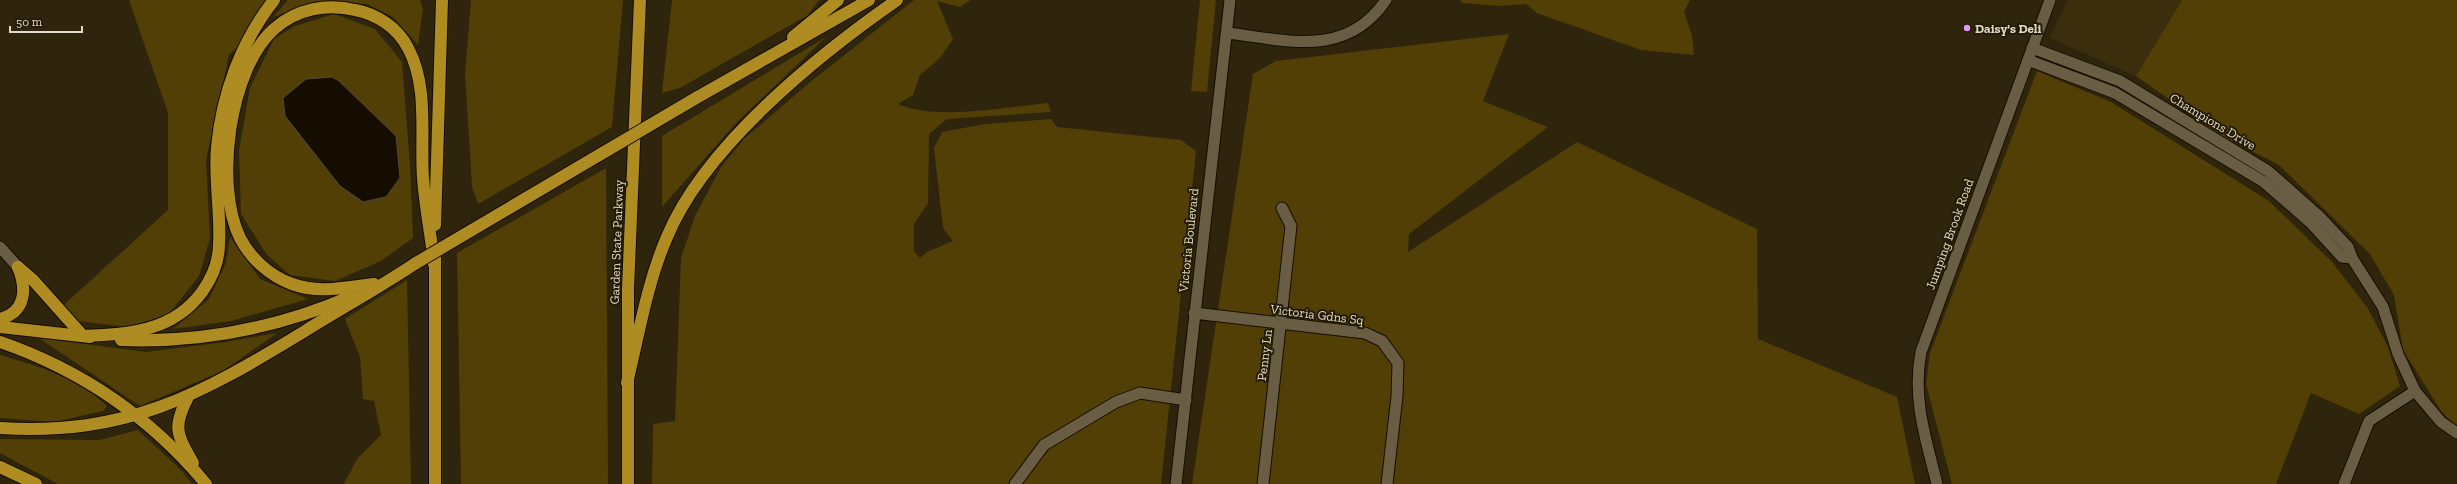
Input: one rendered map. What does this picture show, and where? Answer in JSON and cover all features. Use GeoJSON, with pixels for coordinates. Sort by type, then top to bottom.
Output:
{"type":"FeatureCollection","features":[{"type":"Feature","properties":{"kind":"highway"},"geometry":{"type":"LineString","coordinates":[[83,336],[119,334],[157,327],[181,314],[205,288],[216,264],[219,246],[216,160],[224,106],[243,52],[256,25],[274,0]]}},
{"type":"Feature","properties":{"kind":"highway"},"geometry":{"type":"LineString","coordinates":[[435,484],[434,264],[442,0]]}},
{"type":"Feature","properties":{"kind":"highway","name":"Garden State Parkway"},"geometry":{"type":"LineString","coordinates":[[628,484],[630,207],[640,0]]}},
{"type":"Feature","properties":{"kind":"highway"},"geometry":{"type":"LineString","coordinates":[[780,50],[806,25],[838,0]]}},
{"type":"Feature","properties":{"kind":"highway"},"geometry":{"type":"LineString","coordinates":[[0,428],[70,428],[136,415],[188,397],[249,366],[416,262],[696,98],[869,0]]}},
{"type":"Feature","properties":{"kind":"highway"},"geometry":{"type":"LineString","coordinates":[[628,383],[649,292],[660,253],[675,219],[698,182],[735,139],[794,81],[854,31],[897,0]]}},
{"type":"Feature","properties":{"kind":"highway"},"geometry":{"type":"LineString","coordinates":[[376,287],[318,289],[301,287],[284,281],[267,270],[249,252],[240,238],[232,215],[228,184],[229,148],[234,112],[245,75],[253,57],[268,35],[281,23],[309,10],[340,7],[369,14],[393,29],[409,48],[417,73],[420,90],[423,178],[434,264]]}},
{"type":"Feature","properties":{"kind":"highway"},"geometry":{"type":"LineString","coordinates":[[18,267],[33,280],[83,336]]}},
{"type":"Feature","properties":{"kind":"highway"},"geometry":{"type":"LineString","coordinates":[[0,319],[17,310],[22,300],[23,282],[18,267]]}},
{"type":"Feature","properties":{"kind":"highway"},"geometry":{"type":"LineString","coordinates":[[0,327],[83,336],[153,341],[231,333],[304,315],[376,287]]}},
{"type":"Feature","properties":{"kind":"highway"},"geometry":{"type":"LineString","coordinates":[[0,342],[41,358],[80,377],[136,415],[162,437],[203,481]]}},
{"type":"Feature","properties":{"kind":"highway"},"geometry":{"type":"LineString","coordinates":[[188,397],[178,419],[178,438],[203,481]]}},
{"type":"Feature","properties":{"kind":"highway"},"geometry":{"type":"LineString","coordinates":[[0,467],[36,484]]}},
{"type":"Feature","properties":{"kind":"street","name":"Victoria Boulevard"},"geometry":{"type":"LineString","coordinates":[[1176,484],[1230,0]]}},
{"type":"Feature","properties":{"kind":"street"},"geometry":{"type":"LineString","coordinates":[[1227,34],[1301,42],[1332,40],[1346,36],[1360,28],[1379,10],[1386,0]]}},
{"type":"Feature","properties":{"kind":"street","name":"Jumping Brook Road"},"geometry":{"type":"LineString","coordinates":[[1938,484],[1919,412],[1917,382],[1920,359],[1932,320],[2050,0]]}},
{"type":"Feature","properties":{"kind":"street","name":"Champions Drive"},"geometry":{"type":"LineString","coordinates":[[2032,48],[2120,81],[2268,171],[2319,216],[2348,247],[2352,258],[2383,307],[2398,354],[2415,391],[2441,422],[2457,433]]}},
{"type":"Feature","properties":{"kind":"street","name":"Champions Drive"},"geometry":{"type":"LineString","coordinates":[[2028,60],[2107,90],[2264,182],[2311,223],[2342,257],[2352,258]]}},
{"type":"Feature","properties":{"kind":"street"},"geometry":{"type":"LineString","coordinates":[[2107,90],[2112,78]]}},
{"type":"Feature","properties":{"kind":"street","name":"Penny Ln"},"geometry":{"type":"LineString","coordinates":[[1263,484],[1282,323],[1291,226],[1282,208]]}},
{"type":"Feature","properties":{"kind":"street"},"geometry":{"type":"LineString","coordinates":[[0,247],[18,267]]}},
{"type":"Feature","properties":{"kind":"street","name":"Victoria Gdns Sq"},"geometry":{"type":"LineString","coordinates":[[1194,313],[1365,333],[1382,341],[1398,363],[1397,396],[1387,484]]}},
{"type":"Feature","properties":{"kind":"street"},"geometry":{"type":"LineString","coordinates":[[2344,484],[2369,421],[2415,391]]}},
{"type":"Feature","properties":{"kind":"street"},"geometry":{"type":"LineString","coordinates":[[1015,484],[1044,444],[1116,402],[1140,393],[1186,400]]}},
{"type":"Feature","properties":{"kind":"shaded area"},"geometry":{"type":"Polygon","coordinates":[[[129,0],[266,0],[237,48],[229,55],[206,160],[210,238],[199,276],[169,314],[128,327],[77,321],[56,312],[168,210],[168,113],[129,0]]]}},
{"type":"Feature","properties":{"kind":"shaded area"},"geometry":{"type":"Polygon","coordinates":[[[288,0],[420,0],[423,9],[418,45],[393,17],[367,4],[318,1],[273,17],[288,0]]]}},
{"type":"Feature","properties":{"kind":"shaded area"},"geometry":{"type":"Polygon","coordinates":[[[471,0],[623,0],[612,127],[478,204],[472,186],[465,74],[471,0]]]}},
{"type":"Feature","properties":{"kind":"shaded area"},"geometry":{"type":"Polygon","coordinates":[[[672,0],[819,0],[808,15],[680,88],[662,93],[672,0]]]}},
{"type":"Feature","properties":{"kind":"shaded area"},"geometry":{"type":"Polygon","coordinates":[[[914,0],[971,0],[960,7],[937,1],[953,39],[940,58],[920,75],[913,95],[898,104],[914,109],[932,112],[951,112],[992,110],[1048,103],[1051,112],[947,119],[929,134],[928,203],[914,224],[914,251],[920,258],[927,252],[953,241],[943,228],[934,148],[942,132],[985,124],[1051,119],[1057,127],[1181,140],[1196,151],[1161,484],[652,484],[653,424],[675,421],[681,258],[695,216],[721,167],[745,138],[809,83],[914,0]]]}},
{"type":"Feature","properties":{"kind":"shaded area"},"geometry":{"type":"Polygon","coordinates":[[[1200,0],[1216,0],[1207,92],[1191,91],[1200,0]]]}},
{"type":"Feature","properties":{"kind":"shaded area"},"geometry":{"type":"Polygon","coordinates":[[[1460,0],[1690,0],[1684,12],[1692,36],[1694,55],[1641,50],[1537,13],[1526,4],[1498,6],[1463,3],[1460,0]]]}},
{"type":"Feature","properties":{"kind":"shaded area"},"geometry":{"type":"Polygon","coordinates":[[[2068,0],[2182,0],[2136,76],[2049,38],[2068,0]]]}},
{"type":"Feature","properties":{"kind":"shaded area"},"geometry":{"type":"Polygon","coordinates":[[[2182,0],[2457,0],[2457,427],[2441,411],[2403,350],[2394,295],[2370,254],[2279,165],[2220,135],[2136,76],[2182,0]]]}},
{"type":"Feature","properties":{"kind":"shaded area"},"geometry":{"type":"Polygon","coordinates":[[[334,14],[375,29],[402,62],[410,165],[413,238],[381,261],[335,281],[290,275],[267,255],[241,214],[239,150],[250,88],[274,39],[295,26],[334,14]],[[339,81],[283,98],[285,116],[306,143],[400,178],[396,136],[339,81]]]}},
{"type":"Feature","properties":{"kind":"shaded area"},"geometry":{"type":"Polygon","coordinates":[[[1509,34],[1483,101],[1548,127],[1409,234],[1408,252],[1577,142],[1757,229],[1758,339],[1897,397],[1915,484],[1192,484],[1253,74],[1276,61],[1509,34]]]}},
{"type":"Feature","properties":{"kind":"shaded area"},"geometry":{"type":"Polygon","coordinates":[[[826,37],[736,123],[662,207],[662,136],[826,37]]]}},
{"type":"Feature","properties":{"kind":"shaded area"},"geometry":{"type":"Polygon","coordinates":[[[2037,71],[2111,102],[2269,201],[2332,262],[2367,307],[2388,347],[2400,386],[2359,414],[2311,393],[2276,484],[1952,484],[1926,384],[1930,353],[2037,71]]]}},
{"type":"Feature","properties":{"kind":"shaded area"},"geometry":{"type":"Polygon","coordinates":[[[332,77],[339,81],[396,136],[400,178],[386,197],[363,202],[340,186],[285,116],[283,98],[306,79],[332,77]]]}},
{"type":"Feature","properties":{"kind":"shaded area"},"geometry":{"type":"Polygon","coordinates":[[[606,168],[608,484],[461,484],[457,253],[606,168]]]}},
{"type":"Feature","properties":{"kind":"shaded area"},"geometry":{"type":"Polygon","coordinates":[[[230,237],[260,279],[308,299],[231,321],[173,329],[209,299],[226,263],[230,237]]]}},
{"type":"Feature","properties":{"kind":"shaded area"},"geometry":{"type":"Polygon","coordinates":[[[407,280],[411,484],[344,484],[357,459],[381,435],[374,401],[363,399],[360,357],[345,319],[407,280]]]}},
{"type":"Feature","properties":{"kind":"shaded area"},"geometry":{"type":"Polygon","coordinates":[[[277,333],[223,371],[140,406],[39,338],[146,352],[226,342],[277,333]]]}},
{"type":"Feature","properties":{"kind":"shaded area"},"geometry":{"type":"Polygon","coordinates":[[[0,355],[57,374],[70,380],[96,396],[107,406],[103,411],[54,422],[0,418],[0,355]]]}},
{"type":"Feature","properties":{"kind":"shaded area"},"geometry":{"type":"Polygon","coordinates":[[[138,430],[181,470],[192,484],[58,484],[0,453],[0,439],[99,440],[138,430]]]}},
{"type":"Feature","properties":{"kind":"place","name":"Daisy's Deli"},"geometry":{"type":"Point","coordinates":[1967,28]}}]}
